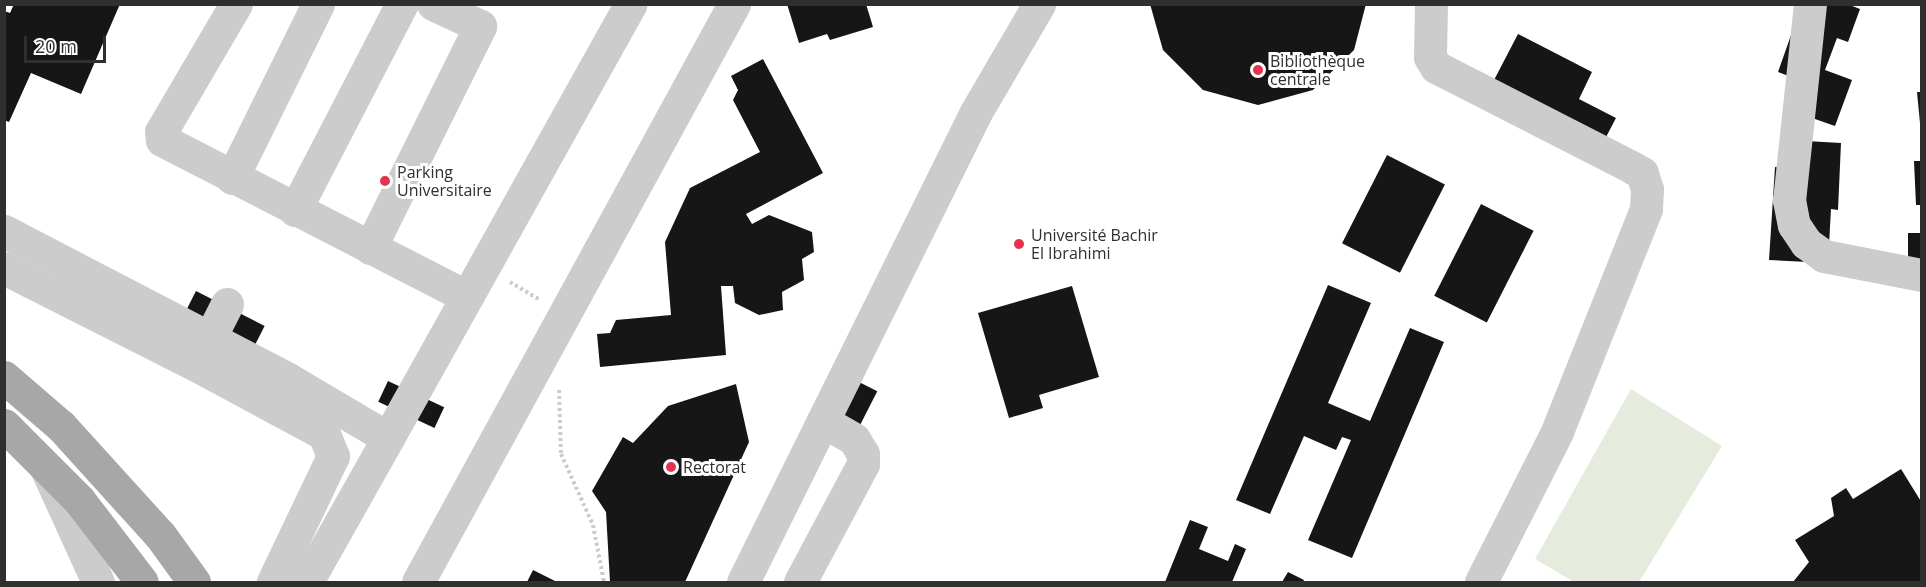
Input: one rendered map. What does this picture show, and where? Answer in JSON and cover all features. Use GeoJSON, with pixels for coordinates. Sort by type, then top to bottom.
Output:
{"type":"FeatureCollection","features":[{"type":"Feature","properties":{"kind":"main road"},"geometry":{"type":"LineString","coordinates":[[4,377],[61,426],[160,536],[194,582]]}},
{"type":"Feature","properties":{"kind":"main road"},"geometry":{"type":"LineString","coordinates":[[4,424],[43,461],[142,582]]}},
{"type":"Feature","properties":{"kind":"lane"},"geometry":{"type":"LineString","coordinates":[[236,4],[161,132],[167,145],[467,297]]}},
{"type":"Feature","properties":{"kind":"lane"},"geometry":{"type":"LineString","coordinates":[[232,178],[318,4]]}},
{"type":"Feature","properties":{"kind":"lane"},"geometry":{"type":"LineString","coordinates":[[295,210],[402,4]]}},
{"type":"Feature","properties":{"kind":"lane"},"geometry":{"type":"LineString","coordinates":[[370,248],[480,26],[433,4]]}},
{"type":"Feature","properties":{"kind":"lane"},"geometry":{"type":"LineString","coordinates":[[307,582],[631,4]]}},
{"type":"Feature","properties":{"kind":"lane"},"geometry":{"type":"LineString","coordinates":[[418,582],[734,4]]}},
{"type":"Feature","properties":{"kind":"lane"},"geometry":{"type":"LineString","coordinates":[[752,580],[823,421],[976,112],[1039,4]]}},
{"type":"Feature","properties":{"kind":"lane"},"geometry":{"type":"LineString","coordinates":[[1431,4],[1430,57],[1436,67],[1642,173],[1647,189],[1646,209],[1557,432],[1481,582]]}},
{"type":"Feature","properties":{"kind":"lane"},"geometry":{"type":"LineString","coordinates":[[1810,4],[1790,200],[1794,225],[1806,243],[1824,255],[1922,275]]}},
{"type":"Feature","properties":{"kind":"lane"},"geometry":{"type":"LineString","coordinates":[[4,231],[203,352],[324,434],[333,456],[273,582]]}},
{"type":"Feature","properties":{"kind":"lane"},"geometry":{"type":"LineString","coordinates":[[4,268],[203,352],[388,438]]}},
{"type":"Feature","properties":{"kind":"lane"},"geometry":{"type":"LineString","coordinates":[[203,352],[227,304]]}},
{"type":"Feature","properties":{"kind":"lane"},"geometry":{"type":"LineString","coordinates":[[800,582],[863,464],[863,454],[854,439],[823,421]]}},
{"type":"Feature","properties":{"kind":"lane"},"geometry":{"type":"LineString","coordinates":[[43,461],[98,582]]}},
{"type":"Feature","properties":{"kind":"path"},"geometry":{"type":"LineString","coordinates":[[484,266],[563,314]]}},
{"type":"Feature","properties":{"kind":"path"},"geometry":{"type":"LineString","coordinates":[[559,378],[561,454],[593,525],[604,582]]}},
{"type":"Feature","properties":{"kind":"green space"},"geometry":{"type":"Polygon","coordinates":[[[1631,389],[1722,446],[1639,582],[1574,582],[1535,559],[1631,389]]]}},
{"type":"Feature","properties":{"kind":"building"},"geometry":{"type":"Polygon","coordinates":[[[14,4],[120,4],[81,94],[31,73],[9,122],[4,120],[4,11],[10,13],[14,4]]]}},
{"type":"Feature","properties":{"kind":"building"},"geometry":{"type":"Polygon","coordinates":[[[787,4],[866,4],[873,27],[830,40],[827,34],[799,43],[787,4]]]}},
{"type":"Feature","properties":{"kind":"building","name":"Bibliothèque centrale"},"geometry":{"type":"Polygon","coordinates":[[[1150,4],[1366,4],[1354,50],[1313,90],[1258,105],[1203,90],[1163,50],[1150,4]]]}},
{"type":"Feature","properties":{"kind":"building"},"geometry":{"type":"Polygon","coordinates":[[[1802,4],[1847,4],[1860,9],[1848,42],[1837,38],[1825,70],[1852,80],[1835,126],[1792,111],[1802,81],[1778,72],[1802,4]]]}},
{"type":"Feature","properties":{"kind":"building"},"geometry":{"type":"Polygon","coordinates":[[[1518,34],[1592,72],[1579,99],[1616,118],[1605,139],[1493,82],[1518,34]]]}},
{"type":"Feature","properties":{"kind":"building"},"geometry":{"type":"Polygon","coordinates":[[[763,59],[823,173],[746,214],[752,224],[769,215],[812,232],[814,252],[802,259],[804,280],[782,292],[783,310],[759,315],[735,303],[733,286],[721,286],[726,355],[600,367],[597,334],[610,333],[616,320],[671,315],[665,242],[690,188],[760,152],[733,100],[738,90],[731,76],[763,59]]]}},
{"type":"Feature","properties":{"kind":"building"},"geometry":{"type":"Polygon","coordinates":[[[1917,92],[1922,92],[1922,123],[1920,123],[1917,92]]]}},
{"type":"Feature","properties":{"kind":"building"},"geometry":{"type":"Polygon","coordinates":[[[1789,140],[1841,143],[1838,210],[1831,209],[1828,263],[1769,260],[1775,167],[1787,168],[1789,140]]]}},
{"type":"Feature","properties":{"kind":"building"},"geometry":{"type":"Polygon","coordinates":[[[1387,155],[1445,185],[1400,273],[1342,243],[1387,155]]]}},
{"type":"Feature","properties":{"kind":"building"},"geometry":{"type":"Polygon","coordinates":[[[1914,161],[1922,161],[1922,205],[1916,205],[1914,161]]]}},
{"type":"Feature","properties":{"kind":"building"},"geometry":{"type":"Polygon","coordinates":[[[1481,204],[1534,231],[1487,323],[1434,296],[1481,204]]]}},
{"type":"Feature","properties":{"kind":"building"},"geometry":{"type":"Polygon","coordinates":[[[1908,233],[1922,233],[1922,277],[1908,277],[1908,233]]]}},
{"type":"Feature","properties":{"kind":"building"},"geometry":{"type":"Polygon","coordinates":[[[1328,285],[1371,303],[1328,403],[1370,421],[1410,328],[1444,342],[1352,558],[1308,540],[1351,440],[1342,437],[1336,450],[1304,436],[1270,514],[1236,500],[1328,285]]]}},
{"type":"Feature","properties":{"kind":"building"},"geometry":{"type":"Polygon","coordinates":[[[1072,286],[1099,377],[1039,395],[1043,408],[1009,418],[978,313],[1072,286]]]}},
{"type":"Feature","properties":{"kind":"building"},"geometry":{"type":"Polygon","coordinates":[[[196,291],[265,326],[255,345],[186,310],[196,291]]]}},
{"type":"Feature","properties":{"kind":"building"},"geometry":{"type":"Polygon","coordinates":[[[855,380],[877,391],[858,429],[836,417],[855,380]]]}},
{"type":"Feature","properties":{"kind":"building"},"geometry":{"type":"Polygon","coordinates":[[[388,381],[444,407],[434,428],[378,402],[388,381]]]}},
{"type":"Feature","properties":{"kind":"building","name":"Rectorat"},"geometry":{"type":"Polygon","coordinates":[[[736,384],[749,442],[685,582],[610,582],[606,512],[592,491],[623,437],[633,443],[668,406],[736,384]]]}},
{"type":"Feature","properties":{"kind":"building"},"geometry":{"type":"Polygon","coordinates":[[[1901,469],[1922,503],[1922,582],[1793,582],[1809,562],[1795,540],[1834,516],[1831,498],[1846,488],[1853,499],[1901,469]]]}},
{"type":"Feature","properties":{"kind":"building"},"geometry":{"type":"Polygon","coordinates":[[[1190,520],[1208,527],[1199,549],[1228,561],[1235,544],[1246,549],[1232,582],[1165,582],[1190,520]]]}},
{"type":"Feature","properties":{"kind":"building"},"geometry":{"type":"Polygon","coordinates":[[[533,570],[555,581],[527,582],[533,570]]]}},
{"type":"Feature","properties":{"kind":"building"},"geometry":{"type":"Polygon","coordinates":[[[1288,572],[1304,580],[1303,582],[1282,582],[1288,572]]]}},
{"type":"Feature","properties":{"kind":"place","name":"Bibliothèque centrale"},"geometry":{"type":"Point","coordinates":[1258,70]}},
{"type":"Feature","properties":{"kind":"place","name":"Parking Universitaire"},"geometry":{"type":"Point","coordinates":[385,181]}},
{"type":"Feature","properties":{"kind":"place","name":"Université Bachir El Ibrahimi"},"geometry":{"type":"Point","coordinates":[1019,244]}},
{"type":"Feature","properties":{"kind":"place","name":"Rectorat"},"geometry":{"type":"Point","coordinates":[671,467]}}]}
